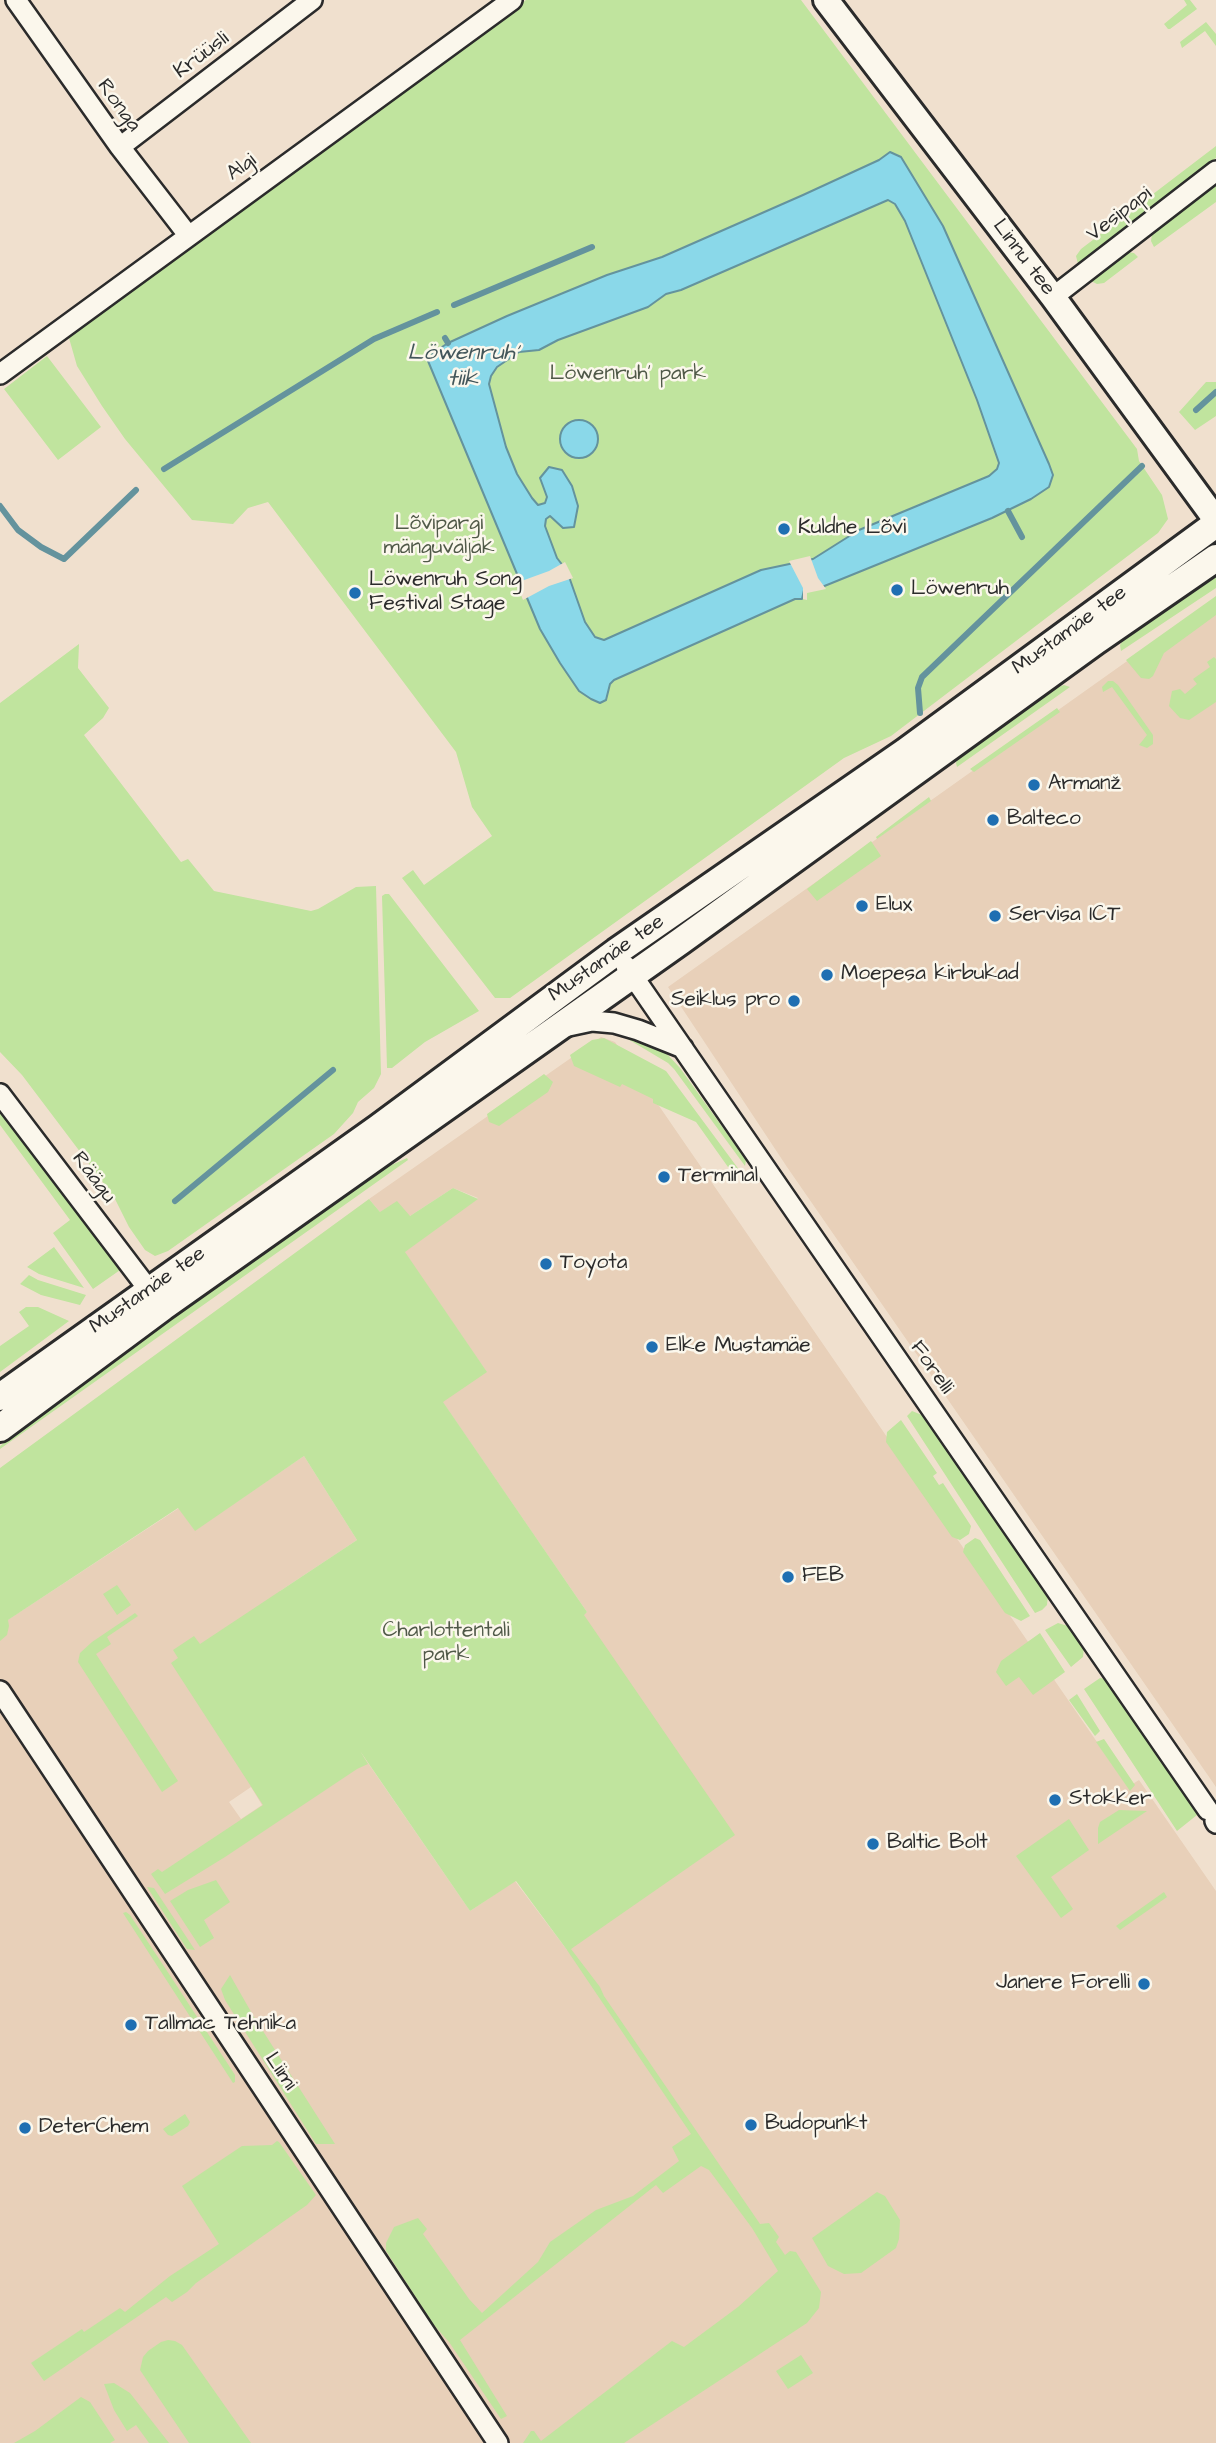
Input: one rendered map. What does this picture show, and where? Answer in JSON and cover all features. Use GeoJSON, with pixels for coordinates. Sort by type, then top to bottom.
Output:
{"type":"FeatureCollection","features":[{"type":"Feature","properties":{"kind":"main road","name":"Mustamäe tee"},"geometry":{"type":"LineString","coordinates":[[0,1396],[378,1128],[616,952],[905,752],[1216,522]]}},
{"type":"Feature","properties":{"kind":"main road","name":"Mustamäe tee"},"geometry":{"type":"LineString","coordinates":[[0,1428],[163,1307],[938,757],[1068,660],[1216,558]]}},
{"type":"Feature","properties":{"kind":"street","name":"Ronga"},"geometry":{"type":"LineString","coordinates":[[16,0],[120,147],[188,236]]}},
{"type":"Feature","properties":{"kind":"street","name":"Krüüsli"},"geometry":{"type":"LineString","coordinates":[[120,147],[312,0]]}},
{"type":"Feature","properties":{"kind":"street","name":"Algi"},"geometry":{"type":"LineString","coordinates":[[0,374],[512,0]]}},
{"type":"Feature","properties":{"kind":"street","name":"Linnu tee"},"geometry":{"type":"LineString","coordinates":[[826,0],[1053,297],[1216,522]]}},
{"type":"Feature","properties":{"kind":"street","name":"Vesipapi"},"geometry":{"type":"LineString","coordinates":[[1053,297],[1216,171]]}},
{"type":"Feature","properties":{"kind":"street","name":"Forelli"},"geometry":{"type":"LineString","coordinates":[[616,952],[1213,1818]]}},
{"type":"Feature","properties":{"kind":"street"},"geometry":{"type":"LineString","coordinates":[[557,1028],[592,1021],[614,1023],[684,1049]]}},
{"type":"Feature","properties":{"kind":"street","name":"Räägu"},"geometry":{"type":"LineString","coordinates":[[0,1094],[149,1290]]}},
{"type":"Feature","properties":{"kind":"street","name":"Liimi"},"geometry":{"type":"LineString","coordinates":[[0,1691],[498,2443]]}},
{"type":"Feature","properties":{"kind":"shaded area"},"geometry":{"type":"Polygon","coordinates":[[[1216,598],[1216,1787],[787,1167],[668,987],[1216,598]]]}},
{"type":"Feature","properties":{"kind":"shaded area"},"geometry":{"type":"Polygon","coordinates":[[[601,1037],[615,1042],[1128,1787],[1139,1780],[1216,1891],[1216,2443],[0,2443],[0,1625],[179,1508],[195,1530],[304,1456],[357,1540],[280,1591],[359,1750],[470,1911],[515,1881],[567,1950],[584,1614],[587,1612],[442,1401],[486,1371],[404,1252],[478,1198],[453,1188],[410,1216],[380,1212],[369,1199],[601,1037]],[[251,1787],[229,1802],[241,1819],[262,1805],[251,1787]]]}},
{"type":"Feature","properties":{"kind":"green space","name":"Löwenruh' park"},"geometry":{"type":"Polygon","coordinates":[[[526,0],[801,0],[1137,449],[1139,461],[1162,495],[1168,519],[1158,533],[891,736],[844,758],[510,998],[495,998],[402,878],[413,870],[424,885],[492,836],[472,807],[456,752],[268,502],[248,508],[233,524],[192,520],[125,439],[102,406],[77,366],[69,338],[76,327],[526,0]]]}},
{"type":"Feature","properties":{"kind":"green space"},"geometry":{"type":"Polygon","coordinates":[[[1184,0],[1190,0],[1197,9],[1168,29],[1164,24],[1187,5],[1184,0]]]}},
{"type":"Feature","properties":{"kind":"green space"},"geometry":{"type":"Polygon","coordinates":[[[1206,22],[1216,34],[1216,46],[1205,31],[1182,48],[1180,42],[1206,22]]]}},
{"type":"Feature","properties":{"kind":"green space"},"geometry":{"type":"Polygon","coordinates":[[[1216,146],[1216,158],[1078,264],[1076,256],[1081,249],[1216,146]]]}},
{"type":"Feature","properties":{"kind":"green space"},"geometry":{"type":"Polygon","coordinates":[[[1216,184],[1216,202],[1154,247],[1152,234],[1216,184]]]}},
{"type":"Feature","properties":{"kind":"green space"},"geometry":{"type":"Polygon","coordinates":[[[1127,252],[1138,257],[1104,283],[1091,281],[1127,252]]]}},
{"type":"Feature","properties":{"kind":"green space"},"geometry":{"type":"Polygon","coordinates":[[[47,356],[101,427],[58,460],[4,389],[47,356]]]}},
{"type":"Feature","properties":{"kind":"green space"},"geometry":{"type":"Polygon","coordinates":[[[1206,382],[1216,382],[1216,416],[1195,430],[1179,412],[1206,382]]]}},
{"type":"Feature","properties":{"kind":"green space"},"geometry":{"type":"Polygon","coordinates":[[[1216,573],[1216,588],[1121,651],[1123,640],[1216,573]]]}},
{"type":"Feature","properties":{"kind":"green space"},"geometry":{"type":"Polygon","coordinates":[[[1216,596],[1216,615],[1164,653],[1153,676],[1149,679],[1141,678],[1126,660],[1216,596]]]}},
{"type":"Feature","properties":{"kind":"green space"},"geometry":{"type":"Polygon","coordinates":[[[79,644],[78,668],[109,708],[103,718],[84,735],[181,862],[188,859],[214,891],[311,911],[356,887],[376,886],[381,1074],[374,1088],[358,1102],[353,1113],[334,1134],[168,1251],[155,1256],[145,1250],[129,1227],[114,1197],[22,1075],[0,1052],[0,703],[79,644]]]}},
{"type":"Feature","properties":{"kind":"green space"},"geometry":{"type":"Polygon","coordinates":[[[1214,657],[1216,702],[1189,720],[1180,718],[1169,706],[1172,691],[1180,689],[1185,694],[1197,684],[1193,679],[1210,667],[1207,662],[1214,657]]]}},
{"type":"Feature","properties":{"kind":"green space"},"geometry":{"type":"Polygon","coordinates":[[[1108,681],[1118,685],[1153,735],[1153,744],[1147,748],[1139,745],[1147,735],[1112,687],[1103,692],[1102,687],[1108,681]]]}},
{"type":"Feature","properties":{"kind":"green space"},"geometry":{"type":"Polygon","coordinates":[[[1064,685],[1070,687],[957,767],[960,754],[1051,690],[1064,685]]]}},
{"type":"Feature","properties":{"kind":"green space"},"geometry":{"type":"Polygon","coordinates":[[[1057,708],[1060,712],[974,772],[970,769],[1057,708]]]}},
{"type":"Feature","properties":{"kind":"green space"},"geometry":{"type":"Polygon","coordinates":[[[929,797],[931,801],[877,839],[876,837],[929,797]]]}},
{"type":"Feature","properties":{"kind":"green space"},"geometry":{"type":"Polygon","coordinates":[[[871,841],[881,856],[817,901],[807,889],[871,841]]]}},
{"type":"Feature","properties":{"kind":"green space"},"geometry":{"type":"Polygon","coordinates":[[[389,894],[479,1011],[425,1042],[392,1068],[387,1068],[382,896],[389,894]]]}},
{"type":"Feature","properties":{"kind":"green space"},"geometry":{"type":"Polygon","coordinates":[[[616,1032],[653,1046],[668,1055],[746,1160],[745,1166],[674,1069],[616,1032]]]}},
{"type":"Feature","properties":{"kind":"green space"},"geometry":{"type":"Polygon","coordinates":[[[604,1038],[666,1071],[740,1171],[728,1167],[696,1122],[653,1103],[653,1099],[622,1084],[620,1087],[574,1066],[570,1055],[592,1040],[604,1038]]]}},
{"type":"Feature","properties":{"kind":"green space"},"geometry":{"type":"Polygon","coordinates":[[[544,1074],[553,1082],[548,1092],[499,1126],[489,1122],[487,1114],[544,1074]]]}},
{"type":"Feature","properties":{"kind":"green space"},"geometry":{"type":"Polygon","coordinates":[[[0,1107],[123,1268],[93,1289],[53,1233],[70,1220],[0,1125],[0,1107]]]}},
{"type":"Feature","properties":{"kind":"green space"},"geometry":{"type":"Polygon","coordinates":[[[407,1158],[408,1160],[0,1449],[0,1446],[37,1417],[191,1302],[365,1177],[407,1158]]]}},
{"type":"Feature","properties":{"kind":"green space","name":"Charlottentali park"},"geometry":{"type":"Polygon","coordinates":[[[453,1188],[478,1199],[405,1252],[487,1372],[443,1402],[587,1612],[584,1615],[735,1835],[571,1949],[600,1987],[760,2224],[769,2223],[779,2237],[776,2242],[785,2255],[790,2251],[796,2252],[821,2292],[819,2308],[807,2323],[624,2443],[523,2443],[531,2431],[534,2431],[541,2441],[672,2341],[684,2347],[738,2307],[778,2271],[752,2228],[709,2170],[701,2166],[663,2193],[656,2185],[460,2340],[507,2416],[501,2419],[449,2342],[433,2324],[386,2251],[386,2243],[394,2227],[418,2218],[427,2229],[423,2234],[482,2313],[538,2262],[550,2242],[596,2210],[633,2196],[679,2161],[672,2147],[691,2134],[567,1950],[516,1881],[470,1911],[360,1751],[368,1764],[165,1894],[151,1874],[158,1869],[162,1872],[263,1805],[171,1663],[178,1658],[173,1650],[194,1636],[200,1644],[357,1540],[304,1456],[195,1531],[178,1508],[8,1620],[7,1635],[0,1641],[0,1468],[369,1199],[380,1212],[397,1201],[410,1216],[453,1188]]]}},
{"type":"Feature","properties":{"kind":"green space"},"geometry":{"type":"Polygon","coordinates":[[[54,1247],[84,1288],[39,1274],[27,1267],[54,1247]]]}},
{"type":"Feature","properties":{"kind":"green space"},"geometry":{"type":"Polygon","coordinates":[[[29,1275],[86,1295],[80,1305],[41,1295],[20,1284],[29,1275]]]}},
{"type":"Feature","properties":{"kind":"green space"},"geometry":{"type":"Polygon","coordinates":[[[26,1307],[38,1307],[69,1321],[0,1372],[0,1346],[29,1326],[19,1312],[26,1307]]]}},
{"type":"Feature","properties":{"kind":"green space"},"geometry":{"type":"Polygon","coordinates":[[[912,1411],[927,1417],[1048,1595],[1047,1605],[1042,1610],[1035,1613],[907,1416],[912,1411]]]}},
{"type":"Feature","properties":{"kind":"green space"},"geometry":{"type":"Polygon","coordinates":[[[901,1420],[937,1473],[933,1476],[939,1485],[943,1483],[971,1526],[969,1534],[960,1540],[952,1537],[886,1442],[887,1432],[901,1420]]]}},
{"type":"Feature","properties":{"kind":"green space"},"geometry":{"type":"Polygon","coordinates":[[[975,1538],[980,1540],[1030,1616],[1021,1621],[1005,1613],[963,1552],[965,1545],[975,1538]]]}},
{"type":"Feature","properties":{"kind":"green space"},"geometry":{"type":"Polygon","coordinates":[[[117,1585],[131,1605],[117,1615],[103,1594],[117,1585]]]}},
{"type":"Feature","properties":{"kind":"green space"},"geometry":{"type":"Polygon","coordinates":[[[135,1613],[138,1616],[107,1637],[111,1644],[96,1654],[178,1781],[162,1792],[78,1662],[80,1653],[92,1642],[135,1613]]]}},
{"type":"Feature","properties":{"kind":"green space"},"geometry":{"type":"Polygon","coordinates":[[[1058,1623],[1071,1627],[1084,1646],[1083,1657],[1071,1667],[1045,1630],[1058,1623]]]}},
{"type":"Feature","properties":{"kind":"green space"},"geometry":{"type":"Polygon","coordinates":[[[1040,1633],[1065,1672],[1033,1695],[1019,1677],[1006,1686],[996,1672],[1001,1661],[1040,1633]]]}},
{"type":"Feature","properties":{"kind":"green space"},"geometry":{"type":"Polygon","coordinates":[[[1100,1678],[1106,1679],[1197,1808],[1197,1815],[1177,1831],[1084,1689],[1100,1678]]]}},
{"type":"Feature","properties":{"kind":"green space"},"geometry":{"type":"Polygon","coordinates":[[[1077,1694],[1100,1731],[1095,1736],[1069,1700],[1077,1694]]]}},
{"type":"Feature","properties":{"kind":"green space"},"geometry":{"type":"Polygon","coordinates":[[[1104,1739],[1135,1785],[1130,1791],[1096,1742],[1104,1739]]]}},
{"type":"Feature","properties":{"kind":"green space"},"geometry":{"type":"Polygon","coordinates":[[[1119,1810],[1147,1811],[1098,1844],[1100,1822],[1119,1810]]]}},
{"type":"Feature","properties":{"kind":"green space"},"geometry":{"type":"Polygon","coordinates":[[[1069,1819],[1089,1850],[1051,1877],[1073,1909],[1061,1918],[1016,1856],[1069,1819]]]}},
{"type":"Feature","properties":{"kind":"green space"},"geometry":{"type":"Polygon","coordinates":[[[216,1880],[230,1902],[204,1920],[214,1938],[200,1947],[170,1901],[188,1890],[216,1880]]]}},
{"type":"Feature","properties":{"kind":"green space"},"geometry":{"type":"Polygon","coordinates":[[[147,1887],[154,1888],[195,1950],[187,1949],[147,1887]]]}},
{"type":"Feature","properties":{"kind":"green space"},"geometry":{"type":"Polygon","coordinates":[[[1164,1892],[1167,1897],[1120,1930],[1116,1926],[1164,1892]]]}},
{"type":"Feature","properties":{"kind":"green space"},"geometry":{"type":"Polygon","coordinates":[[[126,1912],[235,2075],[235,2082],[233,2083],[123,1913],[126,1912]]]}},
{"type":"Feature","properties":{"kind":"green space"},"geometry":{"type":"Polygon","coordinates":[[[230,1975],[335,2144],[316,2144],[225,2000],[221,1989],[230,1975]]]}},
{"type":"Feature","properties":{"kind":"green space"},"geometry":{"type":"Polygon","coordinates":[[[185,2114],[190,2122],[188,2126],[172,2136],[168,2135],[163,2129],[185,2114]]]}},
{"type":"Feature","properties":{"kind":"green space"},"geometry":{"type":"Polygon","coordinates":[[[277,2141],[316,2195],[307,2205],[187,2292],[172,2302],[166,2297],[44,2381],[31,2363],[82,2329],[84,2332],[120,2308],[125,2312],[170,2276],[219,2244],[182,2186],[242,2146],[272,2145],[277,2141]]]}},
{"type":"Feature","properties":{"kind":"green space"},"geometry":{"type":"Polygon","coordinates":[[[877,2192],[885,2196],[900,2220],[896,2248],[861,2273],[844,2274],[828,2266],[812,2238],[877,2192]]]}},
{"type":"Feature","properties":{"kind":"green space"},"geometry":{"type":"Polygon","coordinates":[[[168,2340],[182,2345],[251,2443],[189,2443],[140,2370],[143,2357],[148,2351],[168,2340]]]}},
{"type":"Feature","properties":{"kind":"green space"},"geometry":{"type":"Polygon","coordinates":[[[801,2355],[813,2373],[788,2389],[776,2371],[801,2355]]]}},
{"type":"Feature","properties":{"kind":"green space"},"geometry":{"type":"Polygon","coordinates":[[[114,2383],[130,2393],[169,2443],[149,2443],[136,2425],[127,2431],[114,2410],[104,2384],[114,2383]]]}},
{"type":"Feature","properties":{"kind":"green space"},"geometry":{"type":"Polygon","coordinates":[[[81,2397],[90,2402],[115,2440],[110,2443],[14,2443],[35,2431],[81,2397]]]}},
{"type":"Feature","properties":{"kind":"water","name":"Löwenruh' tiik"},"geometry":{"type":"Polygon","coordinates":[[[890,152],[901,157],[943,226],[1049,464],[1053,475],[1049,487],[992,518],[822,587],[804,590],[802,599],[795,599],[614,680],[610,684],[606,700],[600,703],[591,699],[579,691],[540,629],[428,361],[433,353],[448,343],[507,316],[607,275],[662,257],[879,160],[890,152]],[[888,200],[681,290],[666,294],[648,307],[558,340],[539,350],[519,352],[497,367],[489,384],[506,447],[517,474],[532,498],[538,505],[545,503],[547,497],[540,478],[549,467],[562,470],[572,486],[578,506],[574,527],[563,528],[550,516],[546,519],[545,526],[557,558],[567,571],[585,622],[595,637],[604,640],[761,570],[813,559],[859,530],[989,476],[997,469],[999,463],[977,400],[905,221],[895,204],[888,200]]]}},
{"type":"Feature","properties":{"kind":"water"},"geometry":{"type":"Polygon","coordinates":[[[579,420],[592,426],[598,439],[592,452],[579,458],[566,452],[560,439],[566,426],[579,420]]]}},
{"type":"Feature","properties":{"kind":"pier"},"geometry":{"type":"Polygon","coordinates":[[[810,556],[818,578],[826,589],[807,593],[807,600],[803,599],[803,588],[789,561],[810,556]]]}},
{"type":"Feature","properties":{"kind":"pier"},"geometry":{"type":"Polygon","coordinates":[[[565,562],[573,578],[549,586],[523,600],[516,583],[565,562]]]}},
{"type":"Feature","properties":{"kind":"waterway"},"geometry":{"type":"LineString","coordinates":[[454,305],[592,247]]}},
{"type":"Feature","properties":{"kind":"waterway"},"geometry":{"type":"LineString","coordinates":[[164,469],[374,339],[437,312]]}},
{"type":"Feature","properties":{"kind":"waterway"},"geometry":{"type":"LineString","coordinates":[[445,338],[448,343]]}},
{"type":"Feature","properties":{"kind":"waterway"},"geometry":{"type":"LineString","coordinates":[[1196,410],[1216,392]]}},
{"type":"Feature","properties":{"kind":"waterway"},"geometry":{"type":"LineString","coordinates":[[920,713],[918,688],[922,677],[1142,466]]}},
{"type":"Feature","properties":{"kind":"waterway"},"geometry":{"type":"LineString","coordinates":[[0,506],[18,530],[41,547],[64,559],[136,490]]}},
{"type":"Feature","properties":{"kind":"waterway"},"geometry":{"type":"LineString","coordinates":[[1008,511],[1022,537]]}},
{"type":"Feature","properties":{"kind":"waterway"},"geometry":{"type":"LineString","coordinates":[[175,1201],[333,1070]]}},
{"type":"Feature","properties":{"kind":"place","name":"Kuldne Lõvi"},"geometry":{"type":"Point","coordinates":[784,529]}},
{"type":"Feature","properties":{"kind":"place","name":"Löwenruh"},"geometry":{"type":"Point","coordinates":[897,590]}},
{"type":"Feature","properties":{"kind":"place","name":"Löwenruh Song Festival Stage"},"geometry":{"type":"Point","coordinates":[355,593]}},
{"type":"Feature","properties":{"kind":"place","name":"Armanž"},"geometry":{"type":"Point","coordinates":[1034,785]}},
{"type":"Feature","properties":{"kind":"place","name":"Balteco"},"geometry":{"type":"Point","coordinates":[993,820]}},
{"type":"Feature","properties":{"kind":"place","name":"Elux"},"geometry":{"type":"Point","coordinates":[862,906]}},
{"type":"Feature","properties":{"kind":"place","name":"Servisa ICT"},"geometry":{"type":"Point","coordinates":[995,916]}},
{"type":"Feature","properties":{"kind":"place","name":"Moepesa kirbukad"},"geometry":{"type":"Point","coordinates":[827,975]}},
{"type":"Feature","properties":{"kind":"place","name":"Seiklus pro"},"geometry":{"type":"Point","coordinates":[794,1001]}},
{"type":"Feature","properties":{"kind":"place","name":"Terminal"},"geometry":{"type":"Point","coordinates":[664,1177]}},
{"type":"Feature","properties":{"kind":"place","name":"Toyota"},"geometry":{"type":"Point","coordinates":[546,1264]}},
{"type":"Feature","properties":{"kind":"place","name":"Elke Mustamäe"},"geometry":{"type":"Point","coordinates":[652,1347]}},
{"type":"Feature","properties":{"kind":"place","name":"FEB"},"geometry":{"type":"Point","coordinates":[788,1577]}},
{"type":"Feature","properties":{"kind":"place","name":"Stokker"},"geometry":{"type":"Point","coordinates":[1055,1800]}},
{"type":"Feature","properties":{"kind":"place","name":"Baltic Bolt"},"geometry":{"type":"Point","coordinates":[873,1844]}},
{"type":"Feature","properties":{"kind":"place","name":"Janere Forelli"},"geometry":{"type":"Point","coordinates":[1144,1984]}},
{"type":"Feature","properties":{"kind":"place","name":"Tallmac Tehnika"},"geometry":{"type":"Point","coordinates":[131,2025]}},
{"type":"Feature","properties":{"kind":"place","name":"Budopunkt"},"geometry":{"type":"Point","coordinates":[751,2125]}},
{"type":"Feature","properties":{"kind":"place","name":"DeterChem"},"geometry":{"type":"Point","coordinates":[25,2128]}},
{"type":"Feature","properties":{"kind":"park label","name":"Lõvipargi mänguväljak"},"geometry":{"type":"Point","coordinates":[439,537]}}]}
